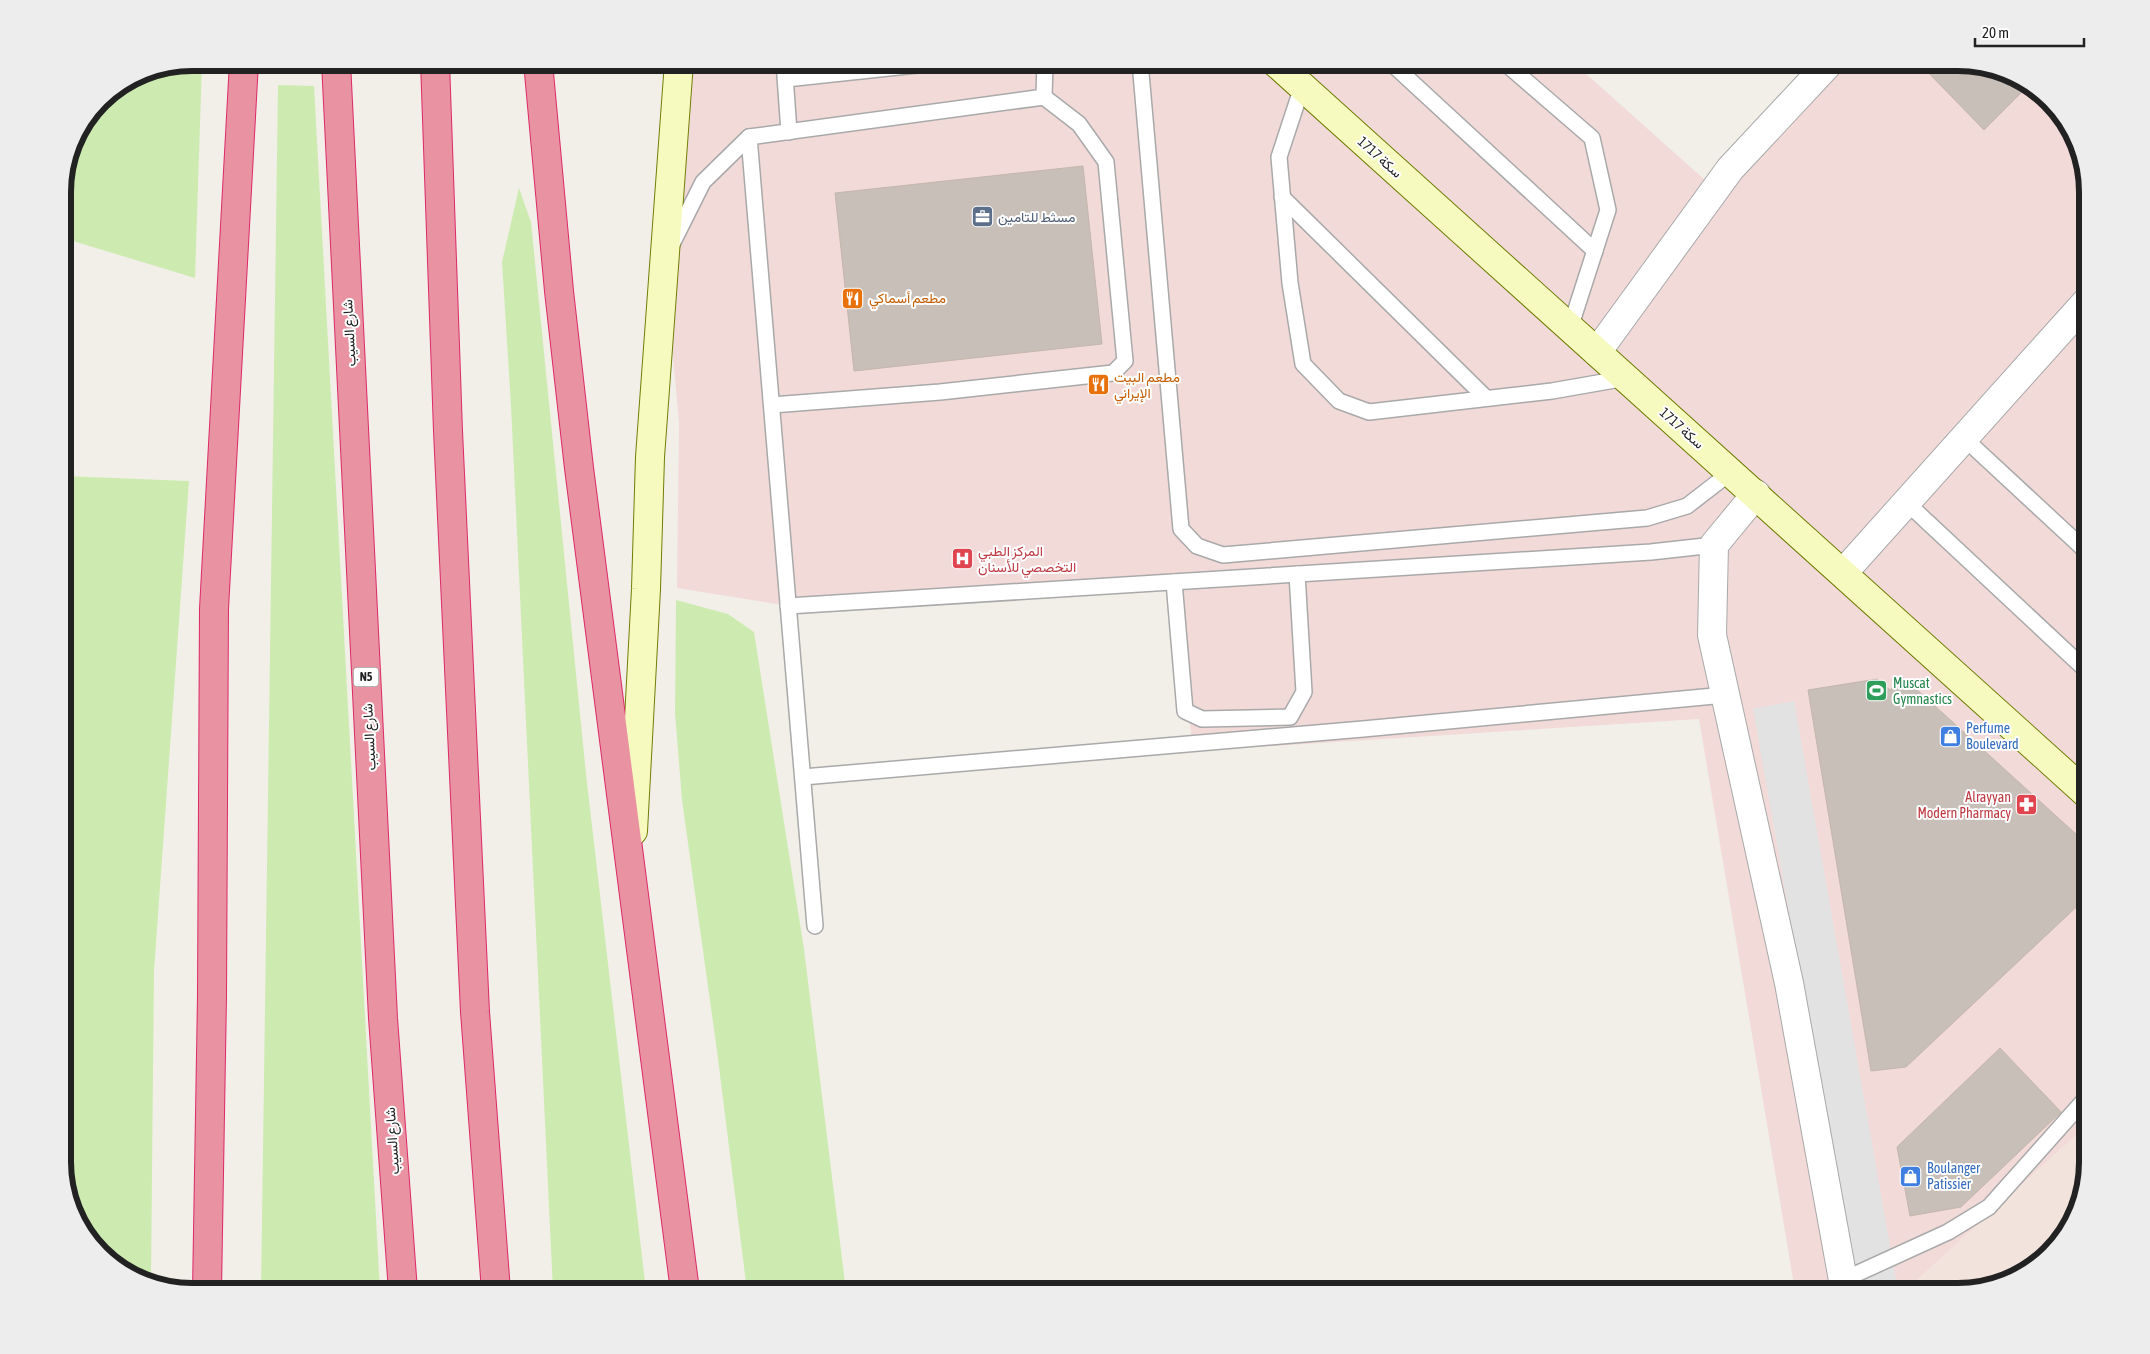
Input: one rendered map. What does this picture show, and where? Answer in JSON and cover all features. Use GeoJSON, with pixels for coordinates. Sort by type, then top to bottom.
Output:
{"type":"FeatureCollection","features":[{"type":"Feature","properties":{"kind":"highway"},"geometry":{"type":"LineString","coordinates":[[207,1283],[212,986],[214,609],[244,71]]}},
{"type":"Feature","properties":{"kind":"highway","name":"شارع السيب"},"geometry":{"type":"LineString","coordinates":[[336,71],[383,1018],[401,1283]]}},
{"type":"Feature","properties":{"kind":"highway"},"geometry":{"type":"LineString","coordinates":[[435,71],[448,441],[474,1002],[495,1283]]}},
{"type":"Feature","properties":{"kind":"highway"},"geometry":{"type":"LineString","coordinates":[[539,71],[560,301],[684,1283]]}},
{"type":"Feature","properties":{"kind":"street"},"geometry":{"type":"LineString","coordinates":[[631,870],[646,590],[650,457],[678,71]]}},
{"type":"Feature","properties":{"kind":"street","name":"سكة 1717"},"geometry":{"type":"LineString","coordinates":[[1285,71],[2079,786]]}},
{"type":"Feature","properties":{"kind":"street"},"geometry":{"type":"LineString","coordinates":[[1597,352],[1730,170],[1822,71]]}},
{"type":"Feature","properties":{"kind":"street"},"geometry":{"type":"LineString","coordinates":[[1842,572],[2078,312]]}},
{"type":"Feature","properties":{"kind":"street"},"geometry":{"type":"LineString","coordinates":[[1756,494],[1714,545],[1712,635],[1789,983],[1843,1283]]}},
{"type":"Feature","properties":{"kind":"lane"},"geometry":{"type":"LineString","coordinates":[[785,71],[789,132]]}},
{"type":"Feature","properties":{"kind":"lane"},"geometry":{"type":"LineString","coordinates":[[786,79],[861,71]]}},
{"type":"Feature","properties":{"kind":"lane"},"geometry":{"type":"LineString","coordinates":[[1044,97],[1045,71]]}},
{"type":"Feature","properties":{"kind":"lane"},"geometry":{"type":"LineString","coordinates":[[1141,71],[1181,529],[1197,546],[1223,555],[1647,518],[1687,506],[1731,472]]}},
{"type":"Feature","properties":{"kind":"lane"},"geometry":{"type":"LineString","coordinates":[[1400,71],[1595,251]]}},
{"type":"Feature","properties":{"kind":"lane"},"geometry":{"type":"LineString","coordinates":[[1514,71],[1592,138],[1608,210],[1570,328]]}},
{"type":"Feature","properties":{"kind":"lane"},"geometry":{"type":"LineString","coordinates":[[1302,87],[1279,157],[1290,283],[1303,364],[1339,401],[1369,412],[1552,391],[1626,378]]}},
{"type":"Feature","properties":{"kind":"lane"},"geometry":{"type":"LineString","coordinates":[[664,261],[703,182],[750,138],[1044,97],[1078,124],[1106,162],[1125,362],[1113,373],[940,392],[772,405]]}},
{"type":"Feature","properties":{"kind":"lane"},"geometry":{"type":"LineString","coordinates":[[750,138],[815,926]]}},
{"type":"Feature","properties":{"kind":"lane"},"geometry":{"type":"LineString","coordinates":[[1282,196],[1486,398]]}},
{"type":"Feature","properties":{"kind":"lane"},"geometry":{"type":"LineString","coordinates":[[1964,438],[2078,543]]}},
{"type":"Feature","properties":{"kind":"lane"},"geometry":{"type":"LineString","coordinates":[[1906,502],[2078,662]]}},
{"type":"Feature","properties":{"kind":"lane"},"geometry":{"type":"LineString","coordinates":[[788,606],[1651,552],[1714,545]]}},
{"type":"Feature","properties":{"kind":"lane"},"geometry":{"type":"LineString","coordinates":[[1174,582],[1185,711],[1202,720],[1290,717],[1304,692],[1297,574]]}},
{"type":"Feature","properties":{"kind":"lane"},"geometry":{"type":"LineString","coordinates":[[803,777],[1353,730],[1725,695]]}},
{"type":"Feature","properties":{"kind":"lane"},"geometry":{"type":"LineString","coordinates":[[1850,1283],[1948,1232],[1989,1207],[2079,1107]]}},
{"type":"Feature","properties":{"kind":"shaded area"},"geometry":{"type":"Polygon","coordinates":[[[678,71],[1583,71],[1715,189],[1823,71],[1973,72],[2004,80],[2031,96],[2049,113],[2066,139],[2072,153],[2078,184],[2079,1162],[2075,1193],[2070,1208],[2054,1235],[2031,1258],[2018,1267],[1989,1279],[1973,1282],[1794,1283],[1699,719],[1193,751],[1174,582],[788,606],[677,588],[679,422],[664,261],[678,71]]]}},
{"type":"Feature","properties":{"kind":"shaded area"},"geometry":{"type":"Polygon","coordinates":[[[1794,701],[1897,1283],[1855,1283],[1753,709],[1794,701]]]}},
{"type":"Feature","properties":{"kind":"shaded area"},"geometry":{"type":"Polygon","coordinates":[[[2079,1132],[2078,1177],[2070,1208],[2054,1235],[2031,1258],[2004,1274],[1989,1279],[1958,1283],[1913,1283],[2079,1132]]]}},
{"type":"Feature","properties":{"kind":"green space"},"geometry":{"type":"Polygon","coordinates":[[[202,71],[195,278],[72,241],[72,177],[80,146],[87,132],[113,101],[132,87],[153,78],[177,72],[202,71]]]}},
{"type":"Feature","properties":{"kind":"green space"},"geometry":{"type":"Polygon","coordinates":[[[278,85],[314,86],[380,1283],[261,1283],[278,85]]]}},
{"type":"Feature","properties":{"kind":"green space"},"geometry":{"type":"Polygon","coordinates":[[[519,188],[531,222],[586,774],[645,1283],[553,1283],[511,406],[502,262],[519,188]]]}},
{"type":"Feature","properties":{"kind":"green space"},"geometry":{"type":"Polygon","coordinates":[[[72,476],[189,481],[154,971],[151,1276],[132,1267],[119,1258],[96,1235],[80,1208],[72,1177],[72,476]]]}},
{"type":"Feature","properties":{"kind":"green space"},"geometry":{"type":"Polygon","coordinates":[[[676,600],[728,614],[754,632],[804,949],[845,1283],[746,1283],[717,1051],[682,800],[675,713],[676,600]]]}},
{"type":"Feature","properties":{"kind":"building"},"geometry":{"type":"Polygon","coordinates":[[[1927,71],[1958,71],[1989,75],[2004,80],[2023,91],[1984,130],[1927,71]]]}},
{"type":"Feature","properties":{"kind":"building"},"geometry":{"type":"Polygon","coordinates":[[[1083,166],[1102,344],[854,371],[835,193],[1083,166]]]}},
{"type":"Feature","properties":{"kind":"building"},"geometry":{"type":"Polygon","coordinates":[[[1903,677],[2079,836],[2079,905],[1906,1067],[1871,1071],[1808,690],[1877,679],[1890,690],[1903,677]]]}},
{"type":"Feature","properties":{"kind":"building"},"geometry":{"type":"Polygon","coordinates":[[[2000,1048],[2061,1112],[1961,1207],[1910,1216],[1897,1147],[2000,1048]]]}},
{"type":"Feature","properties":{"kind":"place","name":"مسثط للتامين"},"geometry":{"type":"Point","coordinates":[982,217]}},
{"type":"Feature","properties":{"kind":"place","name":"مطعم أسماكي"},"geometry":{"type":"Point","coordinates":[853,298]}},
{"type":"Feature","properties":{"kind":"place","name":"مطعم البيت الإيراني"},"geometry":{"type":"Point","coordinates":[1098,385]}},
{"type":"Feature","properties":{"kind":"place","name":"المركز الطبي التخصصي للأسنان"},"geometry":{"type":"Point","coordinates":[962,559]}},
{"type":"Feature","properties":{"kind":"place","name":"Muscat Gymnastics"},"geometry":{"type":"Point","coordinates":[1877,691]}},
{"type":"Feature","properties":{"kind":"place","name":"Perfume Boulevard"},"geometry":{"type":"Point","coordinates":[1950,736]}},
{"type":"Feature","properties":{"kind":"place","name":"Alrayyan Modern Pharmacy"},"geometry":{"type":"Point","coordinates":[2027,805]}},
{"type":"Feature","properties":{"kind":"place","name":"Boulanger Patissier"},"geometry":{"type":"Point","coordinates":[1911,1176]}}]}
